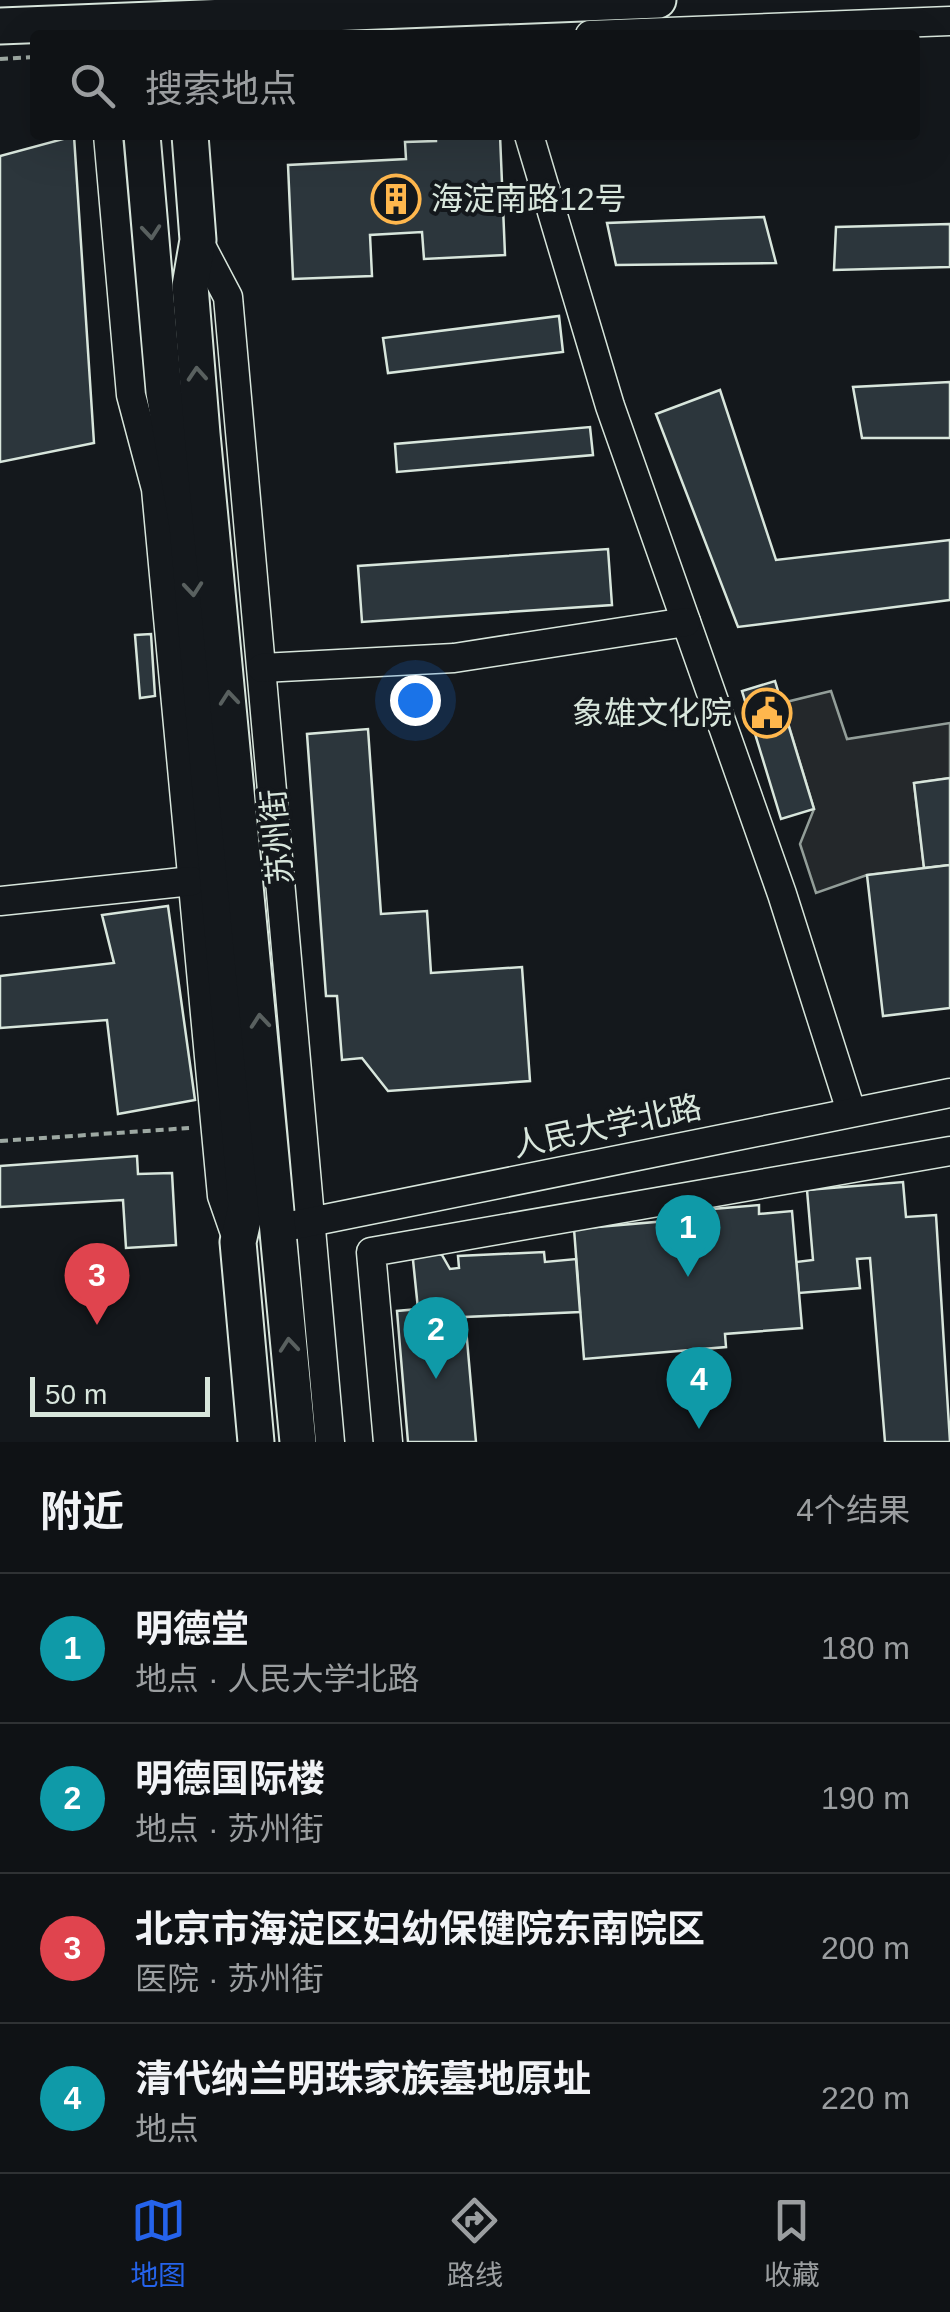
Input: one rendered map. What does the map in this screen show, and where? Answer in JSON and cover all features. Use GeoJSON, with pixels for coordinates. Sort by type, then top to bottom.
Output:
{"type":"FeatureCollection","features":[{"type":"Feature","properties":{"kind":"main road"},"geometry":{"type":"LineString","coordinates":[[0,26],[98,19],[658,0]]}},
{"type":"Feature","properties":{"kind":"main road","name":"苏州街"},"geometry":{"type":"LineString","coordinates":[[142,140],[164,392],[188,526],[246,1206],[238,1242],[256,1442]]}},
{"type":"Feature","properties":{"kind":"main road","name":"苏州街"},"geometry":{"type":"LineString","coordinates":[[190,140],[198,240],[190,286],[202,434],[294,1225],[298,1442]]}},
{"type":"Feature","properties":{"kind":"street"},"geometry":{"type":"LineString","coordinates":[[719,30],[950,21]]}},
{"type":"Feature","properties":{"kind":"street","name":"苏州街"},"geometry":{"type":"LineString","coordinates":[[108,140],[132,395],[156,489],[222,1196],[238,1242]]}},
{"type":"Feature","properties":{"kind":"street"},"geometry":{"type":"LineString","coordinates":[[531,140],[610,406],[782,894],[851,1112]]}},
{"type":"Feature","properties":{"kind":"street","name":"苏州街"},"geometry":{"type":"LineString","coordinates":[[198,240],[228,297],[262,668],[294,1225],[330,1442]]}},
{"type":"Feature","properties":{"kind":"street"},"geometry":{"type":"LineString","coordinates":[[262,668],[454,658],[686,622]]}},
{"type":"Feature","properties":{"kind":"street"},"geometry":{"type":"LineString","coordinates":[[0,901],[192,881]]}},
{"type":"Feature","properties":{"kind":"street","name":"人民大学北路"},"geometry":{"type":"LineString","coordinates":[[294,1225],[950,1094]]}},
{"type":"Feature","properties":{"kind":"street"},"geometry":{"type":"LineString","coordinates":[[388,1442],[371,1252],[950,1151]]}},
{"type":"Feature","properties":{"kind":"path"},"geometry":{"type":"LineString","coordinates":[[0,59],[30,58]]}},
{"type":"Feature","properties":{"kind":"path"},"geometry":{"type":"LineString","coordinates":[[0,1142],[215,1126]]}},
{"type":"Feature","properties":{"kind":"shaded area"},"geometry":{"type":"Polygon","coordinates":[[[831,691],[847,739],[950,723],[950,778],[914,783],[924,868],[867,875],[816,893],[800,844],[814,809],[782,703],[831,691]]]}},
{"type":"Feature","properties":{"kind":"building"},"geometry":{"type":"Polygon","coordinates":[[[59,140],[74,140],[94,443],[0,462],[0,156],[59,140]]]}},
{"type":"Feature","properties":{"kind":"building","name":"海淀南路12号"},"geometry":{"type":"Polygon","coordinates":[[[500,140],[505,255],[424,259],[422,232],[370,235],[372,276],[293,279],[288,165],[406,159],[405,142],[500,140]]]}},
{"type":"Feature","properties":{"kind":"building"},"geometry":{"type":"Polygon","coordinates":[[[764,217],[776,263],[616,265],[607,223],[764,217]]]}},
{"type":"Feature","properties":{"kind":"building"},"geometry":{"type":"Polygon","coordinates":[[[950,224],[950,267],[834,270],[836,227],[950,224]]]}},
{"type":"Feature","properties":{"kind":"building"},"geometry":{"type":"Polygon","coordinates":[[[559,316],[563,352],[388,373],[383,338],[559,316]]]}},
{"type":"Feature","properties":{"kind":"building"},"geometry":{"type":"Polygon","coordinates":[[[950,382],[950,438],[862,438],[853,387],[950,382]]]}},
{"type":"Feature","properties":{"kind":"building"},"geometry":{"type":"Polygon","coordinates":[[[720,390],[776,560],[950,540],[950,600],[738,627],[656,414],[720,390]]]}},
{"type":"Feature","properties":{"kind":"building"},"geometry":{"type":"Polygon","coordinates":[[[590,427],[593,455],[397,472],[395,444],[590,427]]]}},
{"type":"Feature","properties":{"kind":"building"},"geometry":{"type":"Polygon","coordinates":[[[608,549],[612,605],[362,622],[358,566],[608,549]]]}},
{"type":"Feature","properties":{"kind":"building"},"geometry":{"type":"Polygon","coordinates":[[[151,634],[155,696],[140,698],[135,635],[151,634]]]}},
{"type":"Feature","properties":{"kind":"building"},"geometry":{"type":"Polygon","coordinates":[[[775,681],[814,809],[781,819],[742,691],[775,681]]]}},
{"type":"Feature","properties":{"kind":"building"},"geometry":{"type":"Polygon","coordinates":[[[368,729],[381,914],[427,911],[431,973],[522,967],[530,1081],[388,1091],[362,1058],[342,1060],[337,996],[326,996],[307,734],[368,729]]]}},
{"type":"Feature","properties":{"kind":"building"},"geometry":{"type":"Polygon","coordinates":[[[950,778],[950,865],[924,868],[914,783],[950,778]]]}},
{"type":"Feature","properties":{"kind":"building"},"geometry":{"type":"Polygon","coordinates":[[[950,865],[950,1008],[883,1016],[867,875],[950,865]]]}},
{"type":"Feature","properties":{"kind":"building"},"geometry":{"type":"Polygon","coordinates":[[[168,906],[195,1100],[118,1114],[107,1020],[0,1028],[0,976],[114,963],[102,915],[168,906]]]}},
{"type":"Feature","properties":{"kind":"building"},"geometry":{"type":"Polygon","coordinates":[[[137,1156],[138,1174],[172,1173],[176,1245],[126,1248],[123,1200],[0,1207],[0,1166],[137,1156]]]}},
{"type":"Feature","properties":{"kind":"building"},"geometry":{"type":"Polygon","coordinates":[[[903,1182],[906,1217],[936,1215],[950,1442],[885,1442],[870,1258],[857,1259],[860,1288],[799,1293],[796,1262],[813,1260],[807,1190],[903,1182]]]}},
{"type":"Feature","properties":{"kind":"building"},"geometry":{"type":"Polygon","coordinates":[[[759,1205],[759,1214],[792,1211],[802,1328],[725,1334],[726,1347],[584,1359],[574,1229],[713,1217],[713,1209],[759,1205]]]}},
{"type":"Feature","properties":{"kind":"building"},"geometry":{"type":"Polygon","coordinates":[[[428,1250],[442,1255],[450,1269],[459,1268],[458,1256],[544,1252],[545,1262],[576,1259],[580,1312],[465,1317],[476,1442],[408,1442],[397,1311],[418,1309],[413,1260],[428,1250]]]}},
{"type":"Feature","properties":{"kind":"place","name":"海淀南路12号"},"geometry":{"type":"Point","coordinates":[396,199]}},
{"type":"Feature","properties":{"kind":"place","name":"象雄文化院"},"geometry":{"type":"Point","coordinates":[767,713]}},
{"type":"Feature","properties":{"kind":"place","name":"明德堂"},"geometry":{"type":"Point","coordinates":[688,1277]}},
{"type":"Feature","properties":{"kind":"place","name":"北京市海淀区妇幼保健院东南院区"},"geometry":{"type":"Point","coordinates":[97,1325]}},
{"type":"Feature","properties":{"kind":"place","name":"明德国际楼"},"geometry":{"type":"Point","coordinates":[436,1379]}},
{"type":"Feature","properties":{"kind":"place","name":"清代纳兰明珠家族墓地原址"},"geometry":{"type":"Point","coordinates":[699,1429]}}]}
